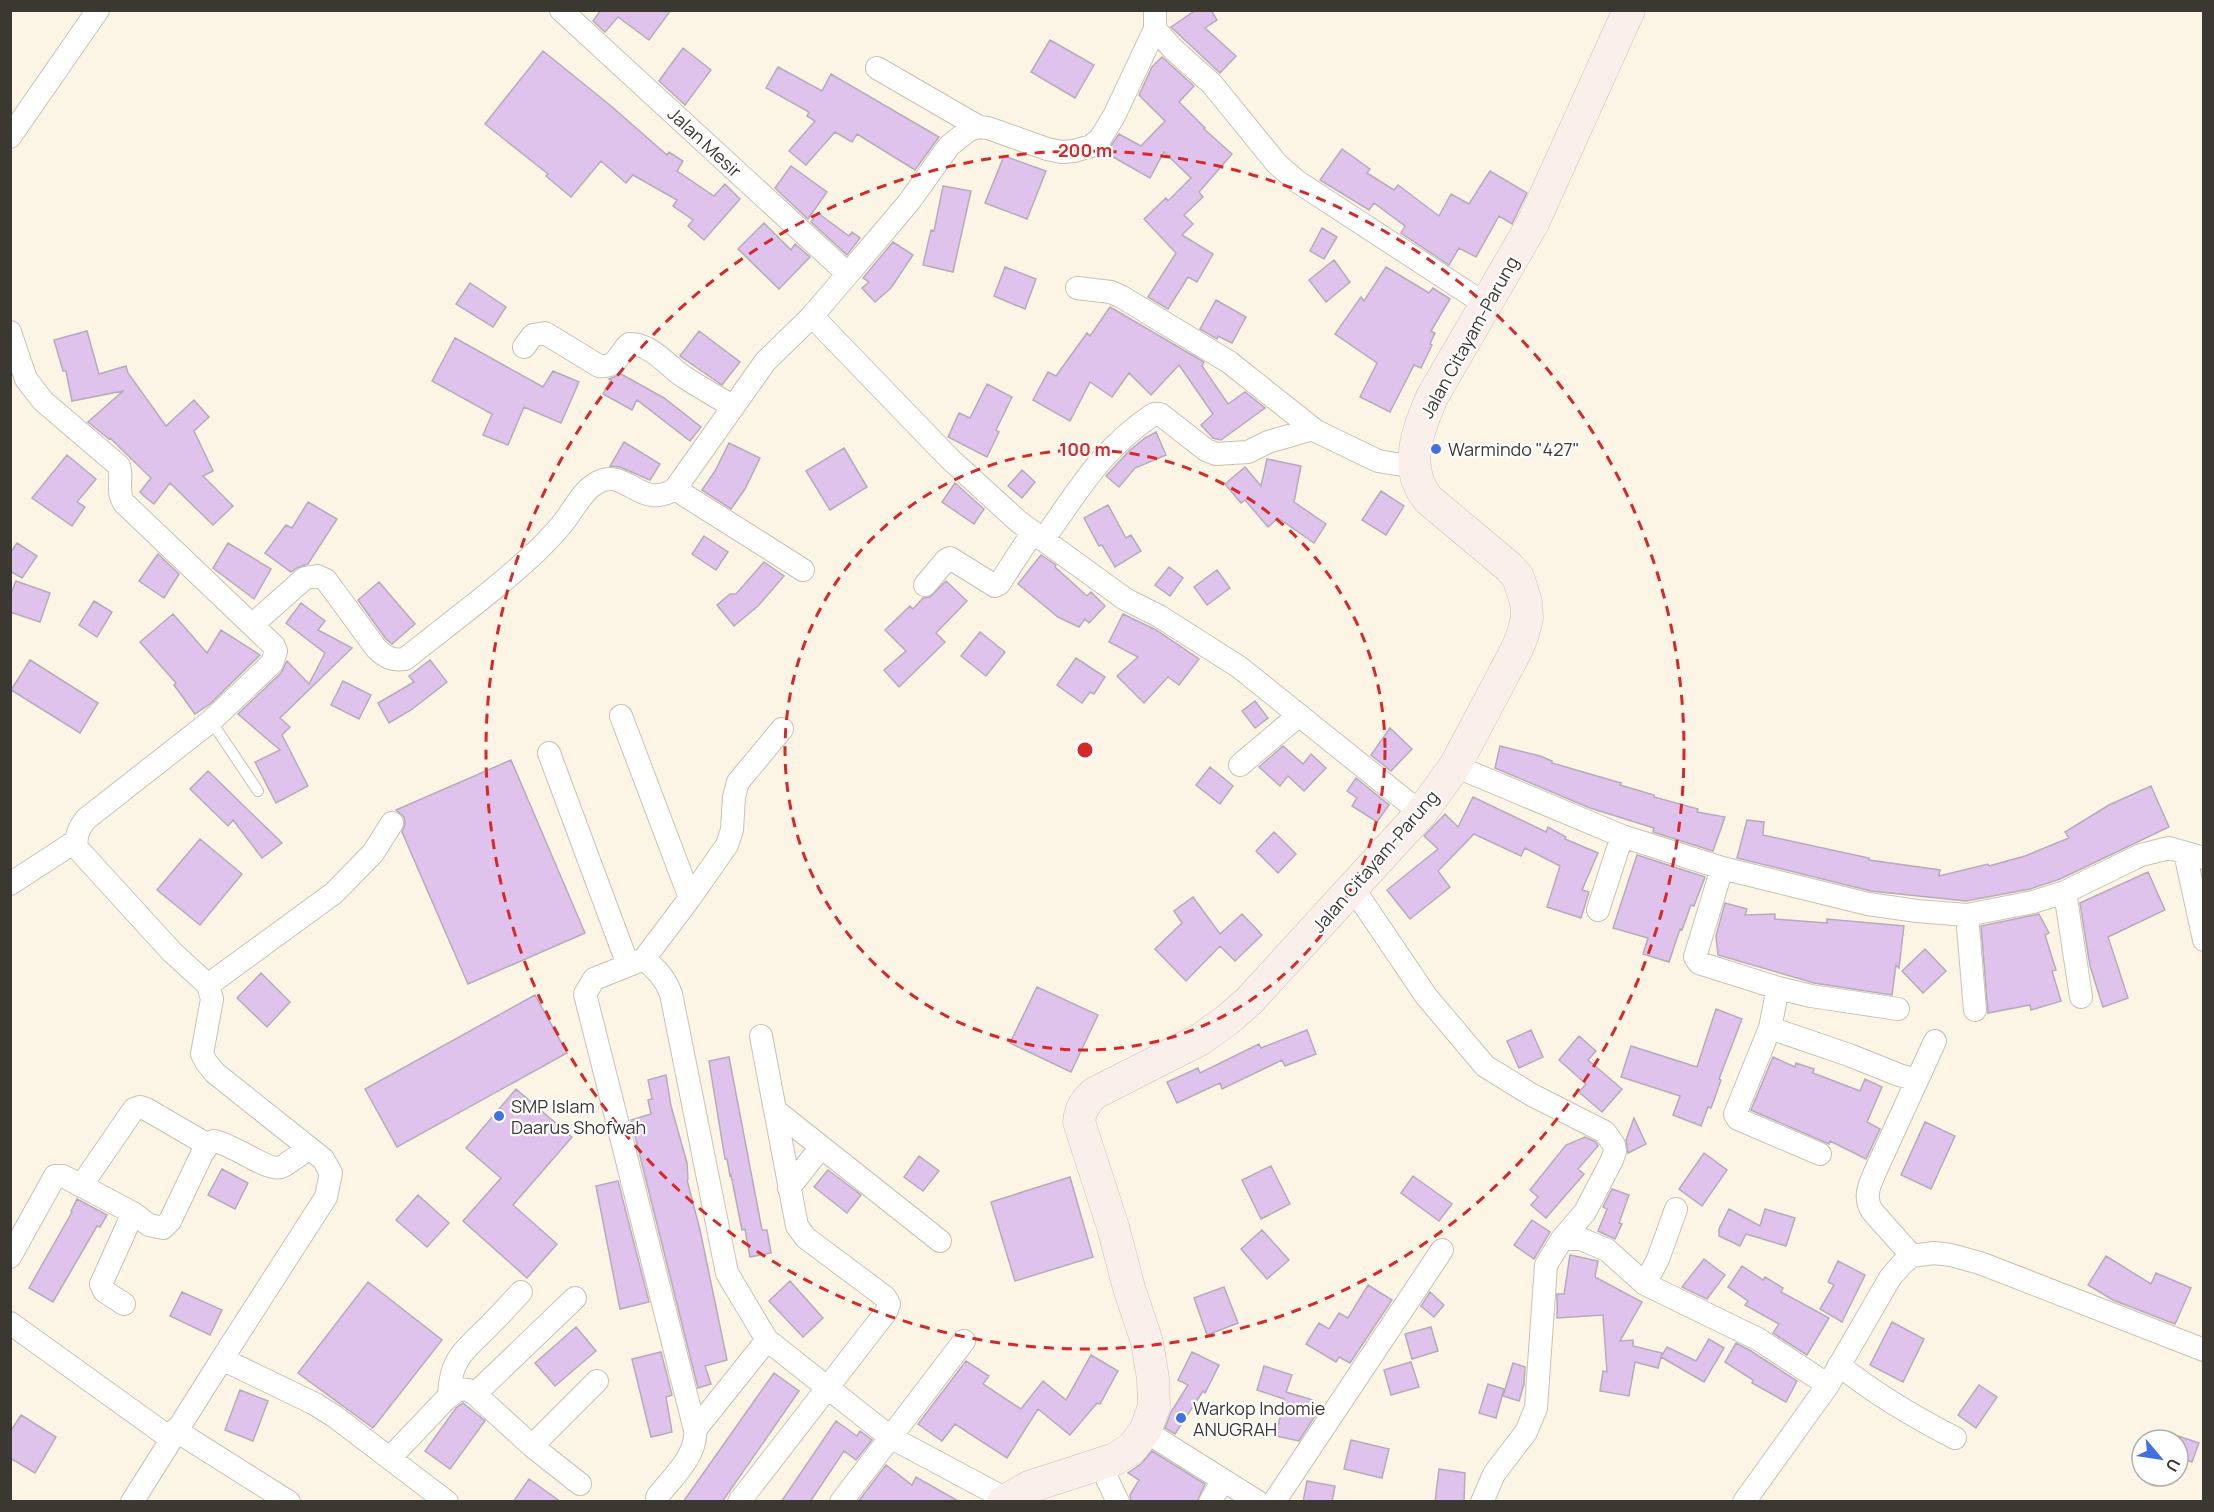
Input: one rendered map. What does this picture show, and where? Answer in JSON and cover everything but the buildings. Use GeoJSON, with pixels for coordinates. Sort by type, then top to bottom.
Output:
{"type":"FeatureCollection","features":[{"type":"Feature","properties":{"kind":"street"},"geometry":{"type":"LineString","coordinates":[[10,138],[99,10]]}},
{"type":"Feature","properties":{"kind":"street","name":"Jalan Mesir"},"geometry":{"type":"LineString","coordinates":[[561,10],[848,274]]}},
{"type":"Feature","properties":{"kind":"street","name":"Jalan Citayam-Parung"},"geometry":{"type":"LineString","coordinates":[[1005,1500],[1029,1487],[1115,1459],[1132,1448],[1145,1431],[1154,1407],[1153,1379],[1147,1342],[1079,1122],[1082,1109],[1095,1094],[1202,1039],[1249,1001],[1421,813],[1455,766],[1517,649],[1527,618],[1526,602],[1518,578],[1509,567],[1420,490],[1414,467],[1421,424],[1432,398],[1533,223],[1629,10]]}},
{"type":"Feature","properties":{"kind":"street"},"geometry":{"type":"LineString","coordinates":[[1156,16],[1173,49],[1212,84],[1277,164],[1299,182],[1485,304]]}},
{"type":"Feature","properties":{"kind":"street"},"geometry":{"type":"LineString","coordinates":[[252,625],[305,578],[317,576],[326,580],[384,656],[394,660],[405,659],[502,582],[537,551],[560,527],[586,491],[595,484],[604,480],[620,481],[653,497],[665,496],[675,489],[765,362],[812,316],[848,274],[909,202],[949,146],[969,130],[988,128],[1062,152],[1091,146],[1100,138],[1110,123],[1156,16]]}},
{"type":"Feature","properties":{"kind":"street"},"geometry":{"type":"LineString","coordinates":[[878,68],[979,128]]}},
{"type":"Feature","properties":{"kind":"street"},"geometry":{"type":"LineString","coordinates":[[1077,288],[1111,292],[1122,297],[1229,362],[1314,429],[1378,461],[1414,467]]}},
{"type":"Feature","properties":{"kind":"street"},"geometry":{"type":"LineString","coordinates":[[812,316],[950,459],[1038,536],[1125,599],[1159,616],[1239,667],[1421,813]]}},
{"type":"Feature","properties":{"kind":"street"},"geometry":{"type":"LineString","coordinates":[[10,332],[26,379],[44,401],[119,466],[120,493],[124,502],[274,646],[276,651],[272,663],[211,721],[86,819],[80,826],[76,841],[77,848],[172,952],[208,984],[212,999],[202,1054],[206,1062],[215,1073],[308,1146],[328,1165],[331,1173],[326,1197],[173,1434],[132,1502]]}},
{"type":"Feature","properties":{"kind":"street"},"geometry":{"type":"LineString","coordinates":[[524,347],[533,335],[545,333],[599,366],[606,367],[614,363],[629,344],[635,344],[655,354],[682,375],[733,406]]}},
{"type":"Feature","properties":{"kind":"street"},"geometry":{"type":"LineString","coordinates":[[925,585],[950,558],[995,586],[999,584],[1093,468],[1124,435],[1154,414],[1160,414],[1206,450],[1216,454],[1248,452],[1268,442],[1314,429]]}},
{"type":"Feature","properties":{"kind":"street"},"geometry":{"type":"LineString","coordinates":[[675,489],[803,570]]}},
{"type":"Feature","properties":{"kind":"street"},"geometry":{"type":"LineString","coordinates":[[621,716],[690,898]]}},
{"type":"Feature","properties":{"kind":"street"},"geometry":{"type":"LineString","coordinates":[[1240,765],[1299,716]]}},
{"type":"Feature","properties":{"kind":"street"},"geometry":{"type":"LineString","coordinates":[[657,1497],[688,1456],[696,1437],[695,1430],[585,994],[594,979],[636,962],[690,898],[728,845],[738,782],[782,729]]}},
{"type":"Feature","properties":{"kind":"street"},"geometry":{"type":"LineString","coordinates":[[549,753],[636,962],[658,971],[666,981],[671,994],[727,1273],[767,1340],[890,1437],[1005,1500]]}},
{"type":"Feature","properties":{"kind":"street"},"geometry":{"type":"LineString","coordinates":[[1455,766],[1622,836],[1722,868],[1868,904],[1917,911],[1967,915],[2033,902],[2065,892],[2141,855],[2169,848],[2194,855],[2204,940]]}},
{"type":"Feature","properties":{"kind":"street"},"geometry":{"type":"LineString","coordinates":[[208,984],[334,893],[373,853],[392,823]]}},
{"type":"Feature","properties":{"kind":"street"},"geometry":{"type":"LineString","coordinates":[[1598,910],[1622,836]]}},
{"type":"Feature","properties":{"kind":"street"},"geometry":{"type":"LineString","coordinates":[[10,884],[76,841]]}},
{"type":"Feature","properties":{"kind":"street"},"geometry":{"type":"LineString","coordinates":[[1722,868],[1695,957],[1696,961],[1778,988],[1838,1001],[1898,1009]]}},
{"type":"Feature","properties":{"kind":"street"},"geometry":{"type":"LineString","coordinates":[[1353,888],[1426,996],[1485,1066],[1532,1095],[1596,1127],[1611,1138],[1616,1151],[1585,1212],[1562,1239],[1546,1265],[1536,1408],[1526,1432],[1494,1474],[1482,1502]]}},
{"type":"Feature","properties":{"kind":"street"},"geometry":{"type":"LineString","coordinates":[[2065,892],[2081,997]]}},
{"type":"Feature","properties":{"kind":"street"},"geometry":{"type":"LineString","coordinates":[[1967,915],[1975,1010]]}},
{"type":"Feature","properties":{"kind":"street"},"geometry":{"type":"LineString","coordinates":[[1778,988],[1770,1028],[1735,1114],[1738,1119],[1820,1154]]}},
{"type":"Feature","properties":{"kind":"street"},"geometry":{"type":"LineString","coordinates":[[1770,1028],[1917,1080]]}},
{"type":"Feature","properties":{"kind":"street"},"geometry":{"type":"LineString","coordinates":[[739,1502],[886,1312],[889,1304],[885,1297],[800,1232],[797,1227],[761,1036]]}},
{"type":"Feature","properties":{"kind":"street"},"geometry":{"type":"LineString","coordinates":[[1912,1256],[1866,1202],[1876,1170],[1935,1041]]}},
{"type":"Feature","properties":{"kind":"street"},"geometry":{"type":"LineString","coordinates":[[81,1186],[134,1109],[141,1107],[146,1109],[208,1145]]}},
{"type":"Feature","properties":{"kind":"street"},"geometry":{"type":"LineString","coordinates":[[776,1111],[940,1241]]}},
{"type":"Feature","properties":{"kind":"street"},"geometry":{"type":"LineString","coordinates":[[10,1257],[55,1176],[61,1175],[157,1228],[164,1228],[208,1145],[214,1141],[224,1142],[265,1165],[280,1168],[300,1155],[308,1146]]}},
{"type":"Feature","properties":{"kind":"street"},"geometry":{"type":"LineString","coordinates":[[789,1188],[820,1146]]}},
{"type":"Feature","properties":{"kind":"street"},"geometry":{"type":"LineString","coordinates":[[1645,1284],[1658,1259],[1676,1209]]}},
{"type":"Feature","properties":{"kind":"street"},"geometry":{"type":"LineString","coordinates":[[124,1304],[104,1291],[101,1284],[133,1213]]}},
{"type":"Feature","properties":{"kind":"street"},"geometry":{"type":"LineString","coordinates":[[1562,1239],[1581,1239],[1606,1250],[1645,1284],[1758,1339],[1828,1385]]}},
{"type":"Feature","properties":{"kind":"street"},"geometry":{"type":"LineString","coordinates":[[1274,1502],[1442,1250]]}},
{"type":"Feature","properties":{"kind":"street"},"geometry":{"type":"LineString","coordinates":[[1743,1502],[1828,1385],[1890,1278],[1912,1256],[1934,1253],[1980,1263],[2204,1350]]}},
{"type":"Feature","properties":{"kind":"street"},"geometry":{"type":"LineString","coordinates":[[449,1396],[450,1383],[462,1351],[488,1328],[521,1292]]}},
{"type":"Feature","properties":{"kind":"street"},"geometry":{"type":"LineString","coordinates":[[475,1394],[574,1299]]}},
{"type":"Feature","properties":{"kind":"street"},"geometry":{"type":"LineString","coordinates":[[10,1323],[173,1434],[289,1502]]}},
{"type":"Feature","properties":{"kind":"street"},"geometry":{"type":"LineString","coordinates":[[695,1430],[767,1340]]}},
{"type":"Feature","properties":{"kind":"street"},"geometry":{"type":"LineString","coordinates":[[841,1502],[964,1341]]}},
{"type":"Feature","properties":{"kind":"street"},"geometry":{"type":"LineString","coordinates":[[222,1359],[315,1404],[351,1428],[447,1502]]}},
{"type":"Feature","properties":{"kind":"street"},"geometry":{"type":"LineString","coordinates":[[1839,1365],[1869,1389],[1921,1421],[1955,1438]]}},
{"type":"Feature","properties":{"kind":"street"},"geometry":{"type":"LineString","coordinates":[[532,1446],[597,1381]]}},
{"type":"Feature","properties":{"kind":"street"},"geometry":{"type":"LineString","coordinates":[[390,1458],[449,1396],[459,1389],[468,1390],[580,1484]]}},
{"type":"Feature","properties":{"kind":"street"},"geometry":{"type":"LineString","coordinates":[[1145,1431],[1258,1502]]}},
{"type":"Feature","properties":{"kind":"street"},"geometry":{"type":"LineString","coordinates":[[1100,1464],[1118,1502]]}},
{"type":"Feature","properties":{"kind":"street"},"geometry":{"type":"LineString","coordinates":[[1210,1502],[1223,1480]]}},
{"type":"Feature","properties":{"kind":"lane"},"geometry":{"type":"LineString","coordinates":[[211,721],[258,791]]}},
{"type":"Feature","properties":{"kind":"place","name":"Warmindo \"427\""},"geometry":{"type":"Point","coordinates":[1436,449]}},
{"type":"Feature","properties":{"kind":"place","name":"SMP Islam Daarus Shofwah"},"geometry":{"type":"Point","coordinates":[499,1116]}},
{"type":"Feature","properties":{"kind":"place","name":"Warkop Indomie ANUGRAH"},"geometry":{"type":"Point","coordinates":[1181,1418]}}]}
